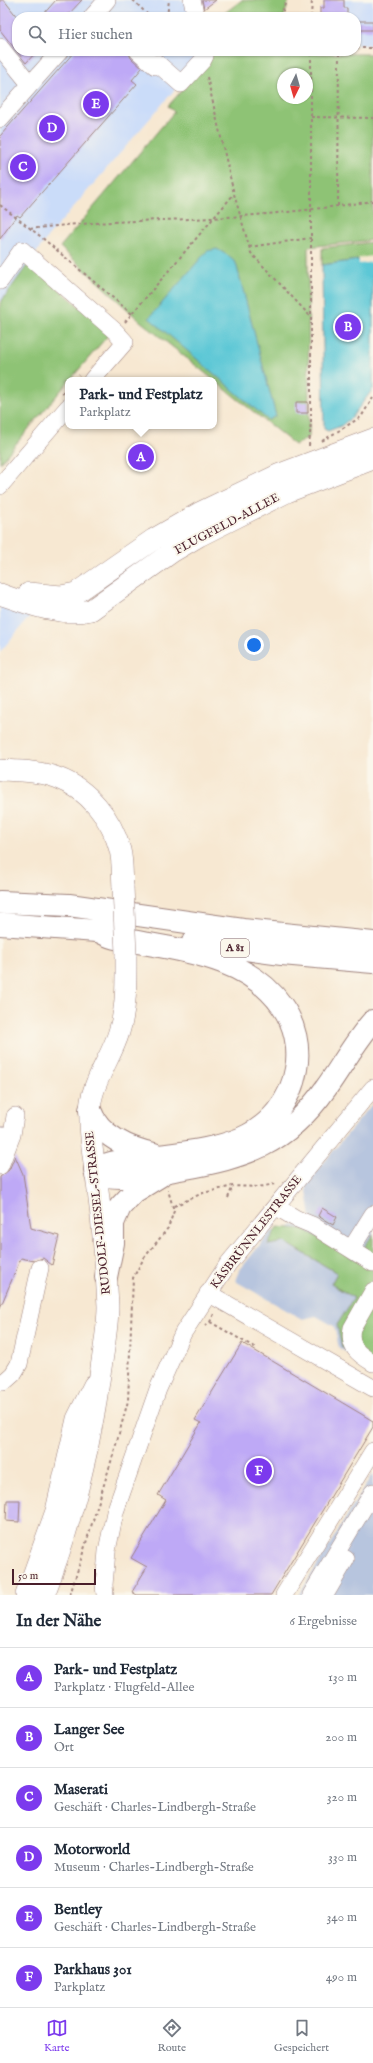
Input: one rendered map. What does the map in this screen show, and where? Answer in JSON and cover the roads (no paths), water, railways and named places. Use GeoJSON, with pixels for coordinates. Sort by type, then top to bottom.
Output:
{"type":"FeatureCollection","features":[{"type":"Feature","properties":{"kind":"highway","name":"A 81"},"geometry":{"type":"LineString","coordinates":[[0,902],[69,905],[242,930],[373,943]]}},
{"type":"Feature","properties":{"kind":"highway","name":"A 81"},"geometry":{"type":"LineString","coordinates":[[0,924],[97,930],[282,954],[373,962]]}},
{"type":"Feature","properties":{"kind":"highway"},"geometry":{"type":"LineString","coordinates":[[97,930],[112,939],[187,951],[218,960],[240,970],[258,981],[277,998],[292,1023],[297,1051],[295,1077],[284,1102],[270,1120],[259,1129],[238,1140],[199,1150],[134,1192],[120,1207],[113,1223],[113,1244],[106,1277]]}},
{"type":"Feature","properties":{"kind":"highway"},"geometry":{"type":"LineString","coordinates":[[96,1172],[112,1163],[165,1172],[236,1157],[252,1152],[278,1138],[298,1121],[317,1100],[373,1021]]}},
{"type":"Feature","properties":{"kind":"highway"},"geometry":{"type":"LineString","coordinates":[[90,1110],[95,1121],[110,1136],[142,1151],[165,1172]]}},
{"type":"Feature","properties":{"kind":"main road","name":"FLUGFELD-ALLEE"},"geometry":{"type":"LineString","coordinates":[[0,590],[51,596],[76,593],[154,539],[199,512],[280,474],[373,439]]}},
{"type":"Feature","properties":{"kind":"main road","name":"FLUGFELD-ALLEE"},"geometry":{"type":"LineString","coordinates":[[0,594],[60,612],[81,613],[91,610],[172,552],[199,536],[287,492],[373,460]]}},
{"type":"Feature","properties":{"kind":"main road","name":"RUDOLF-DIESEL-STRASSE"},"geometry":{"type":"LineString","coordinates":[[0,770],[34,772],[58,778],[81,791],[104,816],[114,834],[120,851],[123,887],[126,954],[125,1001],[120,1031],[93,1093],[90,1110],[90,1132],[96,1172],[108,1308],[96,1410],[80,1484],[46,1592]]}},
{"type":"Feature","properties":{"kind":"main road"},"geometry":{"type":"LineString","coordinates":[[26,1595],[56,1511],[76,1419],[94,1386],[102,1360]]}},
{"type":"Feature","properties":{"kind":"street"},"geometry":{"type":"LineString","coordinates":[[192,0],[195,12]]}},
{"type":"Feature","properties":{"kind":"street"},"geometry":{"type":"LineString","coordinates":[[0,47],[30,84]]}},
{"type":"Feature","properties":{"kind":"street"},"geometry":{"type":"LineString","coordinates":[[0,119],[55,56]]}},
{"type":"Feature","properties":{"kind":"street"},"geometry":{"type":"LineString","coordinates":[[144,56],[155,66],[154,62]]}},
{"type":"Feature","properties":{"kind":"street"},"geometry":{"type":"LineString","coordinates":[[154,62],[181,84],[204,56]]}},
{"type":"Feature","properties":{"kind":"street"},"geometry":{"type":"LineString","coordinates":[[0,281],[22,250],[121,337],[94,377]]}},
{"type":"Feature","properties":{"kind":"street"},"geometry":{"type":"LineString","coordinates":[[0,486],[65,410]]}},
{"type":"Feature","properties":{"kind":"street","name":"KÄSBRÜNNLESTRASSE"},"geometry":{"type":"LineString","coordinates":[[103,1592],[115,1512],[158,1389],[183,1333],[215,1297],[232,1258],[276,1207],[373,1088]]}},
{"type":"Feature","properties":{"kind":"street"},"geometry":{"type":"LineString","coordinates":[[0,1166],[6,1135],[15,1116]]}},
{"type":"Feature","properties":{"kind":"street"},"geometry":{"type":"LineString","coordinates":[[276,1207],[295,1218],[312,1225],[373,1263]]}},
{"type":"Feature","properties":{"kind":"street"},"geometry":{"type":"LineString","coordinates":[[352,1249],[373,1214]]}},
{"type":"Feature","properties":{"kind":"street"},"geometry":{"type":"LineString","coordinates":[[0,1382],[4,1382],[13,1374],[19,1364],[40,1268]]}},
{"type":"Feature","properties":{"kind":"street"},"geometry":{"type":"LineString","coordinates":[[373,1291],[352,1328],[351,1335],[351,1342],[357,1353],[373,1362]]}},
{"type":"Feature","properties":{"kind":"street"},"geometry":{"type":"LineString","coordinates":[[215,1297],[373,1388]]}},
{"type":"Feature","properties":{"kind":"street"},"geometry":{"type":"LineString","coordinates":[[282,1590],[330,1508],[369,1450]]}},
{"type":"Feature","properties":{"kind":"street"},"geometry":{"type":"LineString","coordinates":[[311,1595],[373,1492]]}},
{"type":"Feature","properties":{"kind":"street"},"geometry":{"type":"LineString","coordinates":[[325,1595],[373,1512]]}},
{"type":"Feature","properties":{"kind":"water"},"geometry":{"type":"Polygon","coordinates":[[[217,249],[236,263],[276,416],[268,420],[149,318],[207,251],[217,249]]]}},
{"type":"Feature","properties":{"kind":"water"},"geometry":{"type":"Polygon","coordinates":[[[373,258],[373,389],[351,418],[341,426],[328,431],[324,429],[322,265],[373,258]]]}},
{"type":"Feature","properties":{"kind":"place","name":"Bentley"},"geometry":{"type":"Point","coordinates":[96,104]}},
{"type":"Feature","properties":{"kind":"place","name":"Motorworld"},"geometry":{"type":"Point","coordinates":[52,128]}},
{"type":"Feature","properties":{"kind":"place","name":"Maserati"},"geometry":{"type":"Point","coordinates":[23,167]}},
{"type":"Feature","properties":{"kind":"place","name":"Langer See"},"geometry":{"type":"Point","coordinates":[348,327]}},
{"type":"Feature","properties":{"kind":"place","name":"Park- und Festplatz"},"geometry":{"type":"Point","coordinates":[141,457]}},
{"type":"Feature","properties":{"kind":"place","name":"Parkhaus 301"},"geometry":{"type":"Point","coordinates":[259,1471]}}]}
